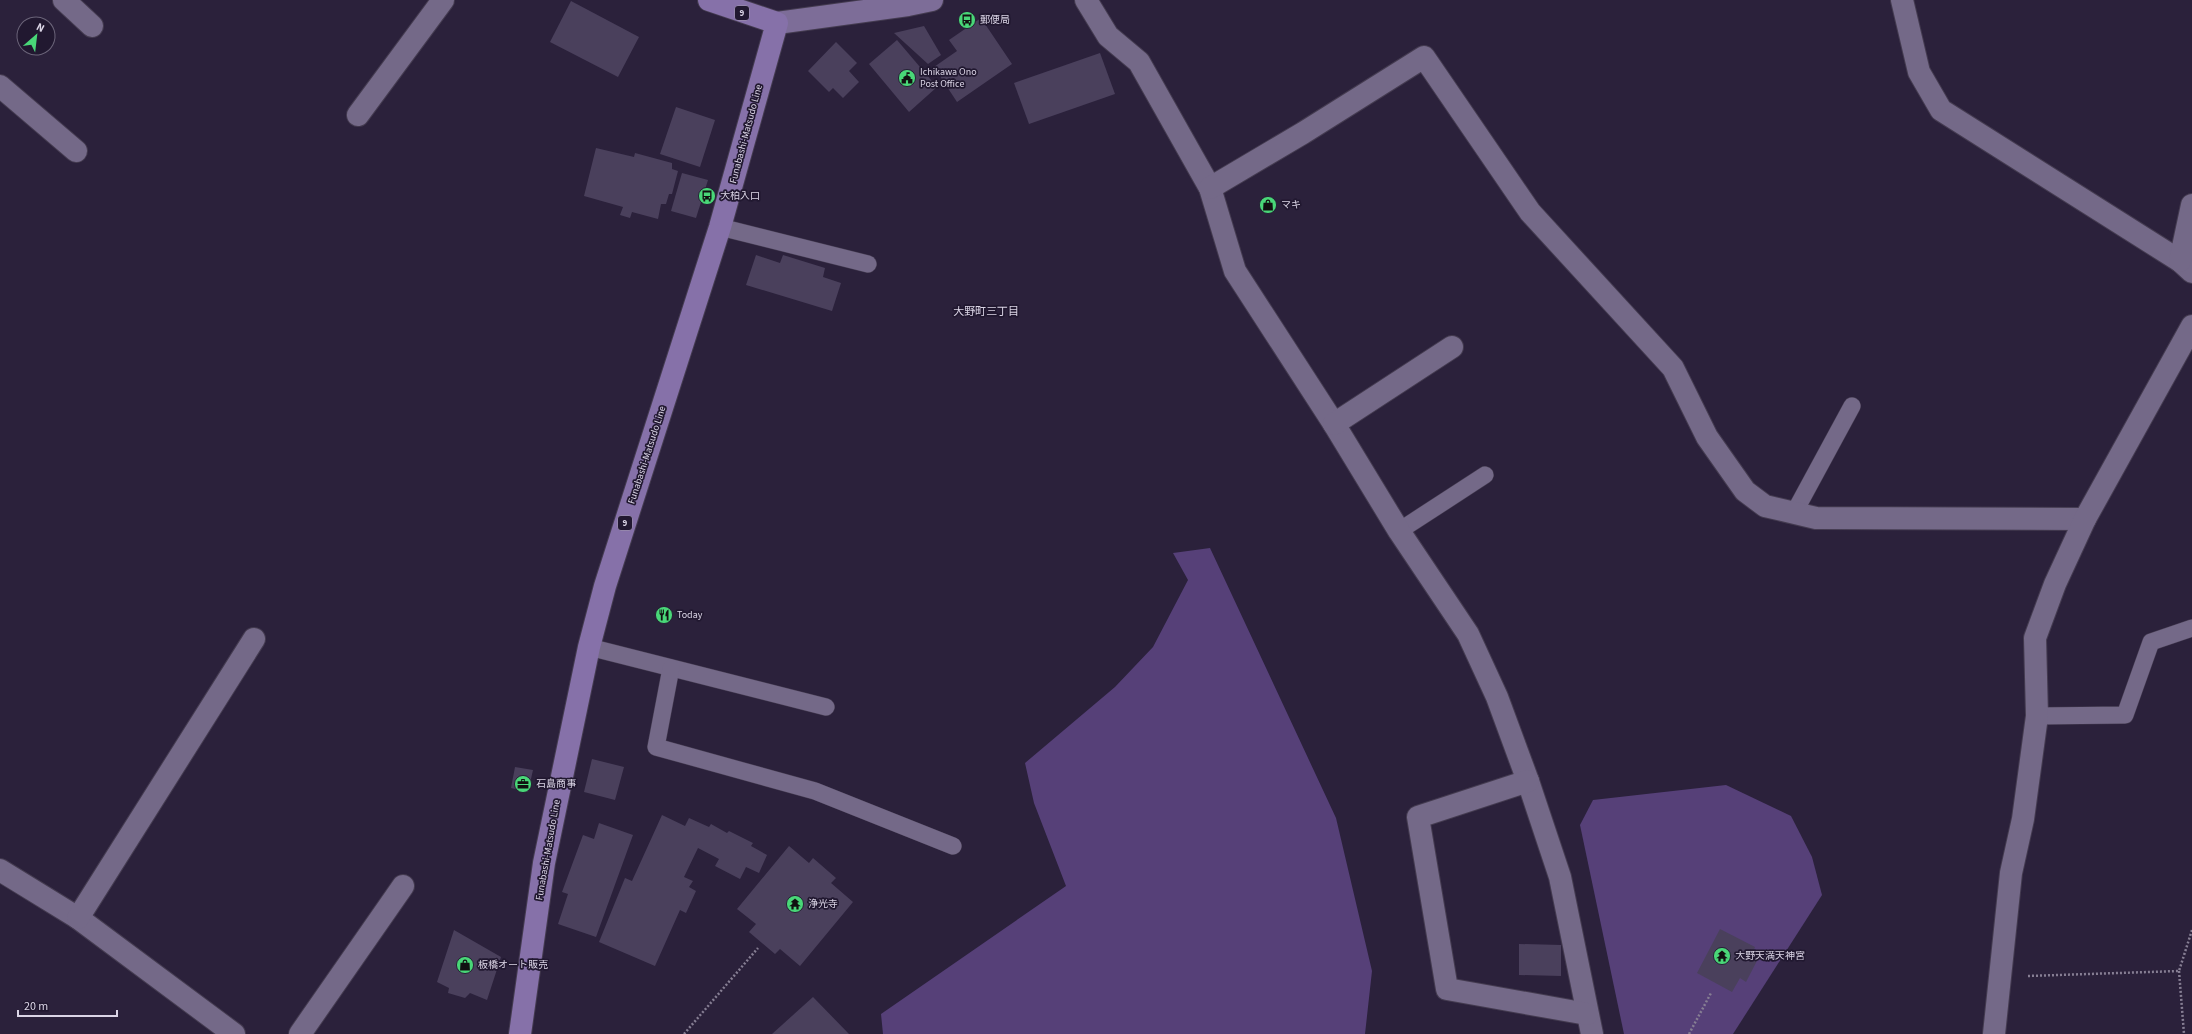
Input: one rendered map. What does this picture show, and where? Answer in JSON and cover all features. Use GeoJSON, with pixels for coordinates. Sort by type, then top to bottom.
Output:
{"type":"FeatureCollection","features":[{"type":"Feature","properties":{"kind":"main road","name":"9"},"geometry":{"type":"LineString","coordinates":[[709,0],[777,23]]}},
{"type":"Feature","properties":{"kind":"main road","name":"Funabashi-Matsudo Line"},"geometry":{"type":"LineString","coordinates":[[520,1034],[544,863],[589,647],[605,586],[720,227],[777,23]]}},
{"type":"Feature","properties":{"kind":"street"},"geometry":{"type":"LineString","coordinates":[[64,0],[92,26]]}},
{"type":"Feature","properties":{"kind":"street"},"geometry":{"type":"LineString","coordinates":[[358,115],[443,0]]}},
{"type":"Feature","properties":{"kind":"street"},"geometry":{"type":"LineString","coordinates":[[777,23],[908,5],[932,0]]}},
{"type":"Feature","properties":{"kind":"street"},"geometry":{"type":"LineString","coordinates":[[1086,0],[1108,36],[1139,62],[1210,188],[1235,271],[1334,424],[1399,531],[1468,634],[1497,697],[1528,781],[1560,877],[1590,1024],[1446,989],[1418,817],[1528,781]]}},
{"type":"Feature","properties":{"kind":"street"},"geometry":{"type":"LineString","coordinates":[[1902,0],[1919,72],[1941,110],[2186,267],[2192,205]]}},
{"type":"Feature","properties":{"kind":"street"},"geometry":{"type":"LineString","coordinates":[[1210,188],[1303,133],[1424,57],[1530,212],[1672,368],[1707,437],[1745,491],[1765,506],[1816,518],[2085,519]]}},
{"type":"Feature","properties":{"kind":"street"},"geometry":{"type":"LineString","coordinates":[[0,86],[76,151]]}},
{"type":"Feature","properties":{"kind":"street"},"geometry":{"type":"LineString","coordinates":[[1994,1034],[2011,873],[2023,819],[2037,716],[2035,638],[2055,584],[2085,519],[2192,326]]}},
{"type":"Feature","properties":{"kind":"street"},"geometry":{"type":"LineString","coordinates":[[1334,424],[1452,348]]}},
{"type":"Feature","properties":{"kind":"street"},"geometry":{"type":"LineString","coordinates":[[78,918],[254,640]]}},
{"type":"Feature","properties":{"kind":"street"},"geometry":{"type":"LineString","coordinates":[[0,870],[78,918],[234,1034]]}},
{"type":"Feature","properties":{"kind":"street"},"geometry":{"type":"LineString","coordinates":[[300,1034],[402,886]]}},
{"type":"Feature","properties":{"kind":"lane"},"geometry":{"type":"LineString","coordinates":[[720,227],[868,264]]}},
{"type":"Feature","properties":{"kind":"lane"},"geometry":{"type":"LineString","coordinates":[[1794,513],[1852,406]]}},
{"type":"Feature","properties":{"kind":"lane"},"geometry":{"type":"LineString","coordinates":[[1399,531],[1486,475]]}},
{"type":"Feature","properties":{"kind":"lane"},"geometry":{"type":"LineString","coordinates":[[2037,716],[2126,715],[2151,642],[2192,628]]}},
{"type":"Feature","properties":{"kind":"lane"},"geometry":{"type":"LineString","coordinates":[[589,647],[826,707]]}},
{"type":"Feature","properties":{"kind":"lane"},"geometry":{"type":"LineString","coordinates":[[672,668],[656,747],[815,790],[953,846]]}},
{"type":"Feature","properties":{"kind":"path"},"geometry":{"type":"LineString","coordinates":[[2184,1034],[2179,971],[2192,930]]}},
{"type":"Feature","properties":{"kind":"path"},"geometry":{"type":"LineString","coordinates":[[684,1034],[758,948]]}},
{"type":"Feature","properties":{"kind":"path"},"geometry":{"type":"LineString","coordinates":[[2000,977],[2179,971]]}},
{"type":"Feature","properties":{"kind":"path"},"geometry":{"type":"LineString","coordinates":[[1689,1034],[1711,993]]}},
{"type":"Feature","properties":{"kind":"shaded area"},"geometry":{"type":"Polygon","coordinates":[[[1210,548],[1336,818],[1372,971],[1365,1034],[883,1034],[881,1014],[1066,886],[1034,803],[1025,763],[1115,687],[1153,647],[1188,580],[1173,553],[1210,548]]]}},
{"type":"Feature","properties":{"kind":"shaded area"},"geometry":{"type":"Polygon","coordinates":[[[1726,785],[1791,816],[1812,857],[1822,895],[1733,1034],[1624,1034],[1580,825],[1593,800],[1726,785]]]}},
{"type":"Feature","properties":{"kind":"building"},"geometry":{"type":"Polygon","coordinates":[[[571,1],[639,37],[618,77],[550,42],[571,1]]]}},
{"type":"Feature","properties":{"kind":"building"},"geometry":{"type":"Polygon","coordinates":[[[981,18],[1012,64],[957,102],[934,67],[957,51],[949,40],[981,18]]]}},
{"type":"Feature","properties":{"kind":"building"},"geometry":{"type":"Polygon","coordinates":[[[924,26],[941,55],[928,64],[894,33],[924,26]]]}},
{"type":"Feature","properties":{"kind":"building"},"geometry":{"type":"Polygon","coordinates":[[[897,40],[937,87],[909,112],[869,64],[897,40]]]}},
{"type":"Feature","properties":{"kind":"building"},"geometry":{"type":"Polygon","coordinates":[[[836,42],[857,63],[849,71],[859,82],[843,98],[833,88],[829,92],[808,71],[836,42]]]}},
{"type":"Feature","properties":{"kind":"building"},"geometry":{"type":"Polygon","coordinates":[[[1100,53],[1115,94],[1029,124],[1014,83],[1100,53]]]}},
{"type":"Feature","properties":{"kind":"building"},"geometry":{"type":"Polygon","coordinates":[[[676,107],[715,120],[700,167],[660,154],[676,107]]]}},
{"type":"Feature","properties":{"kind":"building"},"geometry":{"type":"Polygon","coordinates":[[[596,148],[634,157],[635,153],[672,163],[672,169],[678,171],[672,194],[669,194],[666,204],[661,204],[658,219],[632,212],[630,218],[620,215],[623,207],[584,196],[596,148]]]}},
{"type":"Feature","properties":{"kind":"building"},"geometry":{"type":"Polygon","coordinates":[[[682,173],[708,180],[696,218],[671,211],[682,173]]]}},
{"type":"Feature","properties":{"kind":"building"},"geometry":{"type":"Polygon","coordinates":[[[756,255],[780,263],[783,255],[825,268],[823,277],[841,283],[832,311],[746,285],[756,255]]]}},
{"type":"Feature","properties":{"kind":"building"},"geometry":{"type":"Polygon","coordinates":[[[592,759],[624,767],[615,800],[584,792],[592,759]]]}},
{"type":"Feature","properties":{"kind":"building"},"geometry":{"type":"Polygon","coordinates":[[[515,767],[533,770],[528,792],[511,788],[515,767]]]}},
{"type":"Feature","properties":{"kind":"building"},"geometry":{"type":"Polygon","coordinates":[[[662,815],[685,826],[689,818],[709,827],[711,824],[727,833],[729,831],[753,843],[751,846],[767,855],[759,873],[746,867],[740,879],[715,866],[719,859],[698,848],[684,877],[693,881],[689,887],[696,891],[686,913],[680,910],[655,966],[599,942],[625,878],[632,881],[662,815]]]}},
{"type":"Feature","properties":{"kind":"building"},"geometry":{"type":"Polygon","coordinates":[[[599,823],[633,835],[596,937],[558,924],[568,894],[562,892],[583,835],[594,839],[599,823]]]}},
{"type":"Feature","properties":{"kind":"building"},"geometry":{"type":"Polygon","coordinates":[[[789,846],[809,863],[813,858],[836,878],[831,883],[853,902],[800,966],[780,949],[775,954],[749,932],[756,924],[737,909],[789,846]]]}},
{"type":"Feature","properties":{"kind":"building"},"geometry":{"type":"Polygon","coordinates":[[[1720,929],[1755,947],[1753,952],[1760,955],[1746,982],[1740,978],[1732,992],[1697,973],[1720,929]]]}},
{"type":"Feature","properties":{"kind":"building"},"geometry":{"type":"Polygon","coordinates":[[[454,930],[501,957],[487,1000],[470,993],[465,998],[448,993],[449,988],[437,982],[454,930]]]}},
{"type":"Feature","properties":{"kind":"building"},"geometry":{"type":"Polygon","coordinates":[[[1519,944],[1561,945],[1561,976],[1519,975],[1519,944]]]}},
{"type":"Feature","properties":{"kind":"building"},"geometry":{"type":"Polygon","coordinates":[[[813,997],[849,1034],[772,1034],[813,997]]]}},
{"type":"Feature","properties":{"kind":"place","name":"郵便局"},"geometry":{"type":"Point","coordinates":[967,20]}},
{"type":"Feature","properties":{"kind":"place","name":"Ichikawa Ono Post Office"},"geometry":{"type":"Point","coordinates":[907,78]}},
{"type":"Feature","properties":{"kind":"place","name":"大柏入口"},"geometry":{"type":"Point","coordinates":[707,196]}},
{"type":"Feature","properties":{"kind":"place","name":"マキ"},"geometry":{"type":"Point","coordinates":[1268,205]}},
{"type":"Feature","properties":{"kind":"place","name":"Today"},"geometry":{"type":"Point","coordinates":[664,615]}},
{"type":"Feature","properties":{"kind":"place","name":"石島商事"},"geometry":{"type":"Point","coordinates":[523,784]}},
{"type":"Feature","properties":{"kind":"place","name":"浄光寺"},"geometry":{"type":"Point","coordinates":[795,904]}},
{"type":"Feature","properties":{"kind":"place","name":"大野天満天神宮"},"geometry":{"type":"Point","coordinates":[1722,956]}},
{"type":"Feature","properties":{"kind":"place","name":"板橋オート販売"},"geometry":{"type":"Point","coordinates":[465,965]}},
{"type":"Feature","properties":{"kind":"district","name":"大野町三丁目"},"geometry":{"type":"Point","coordinates":[986,311]}}]}
